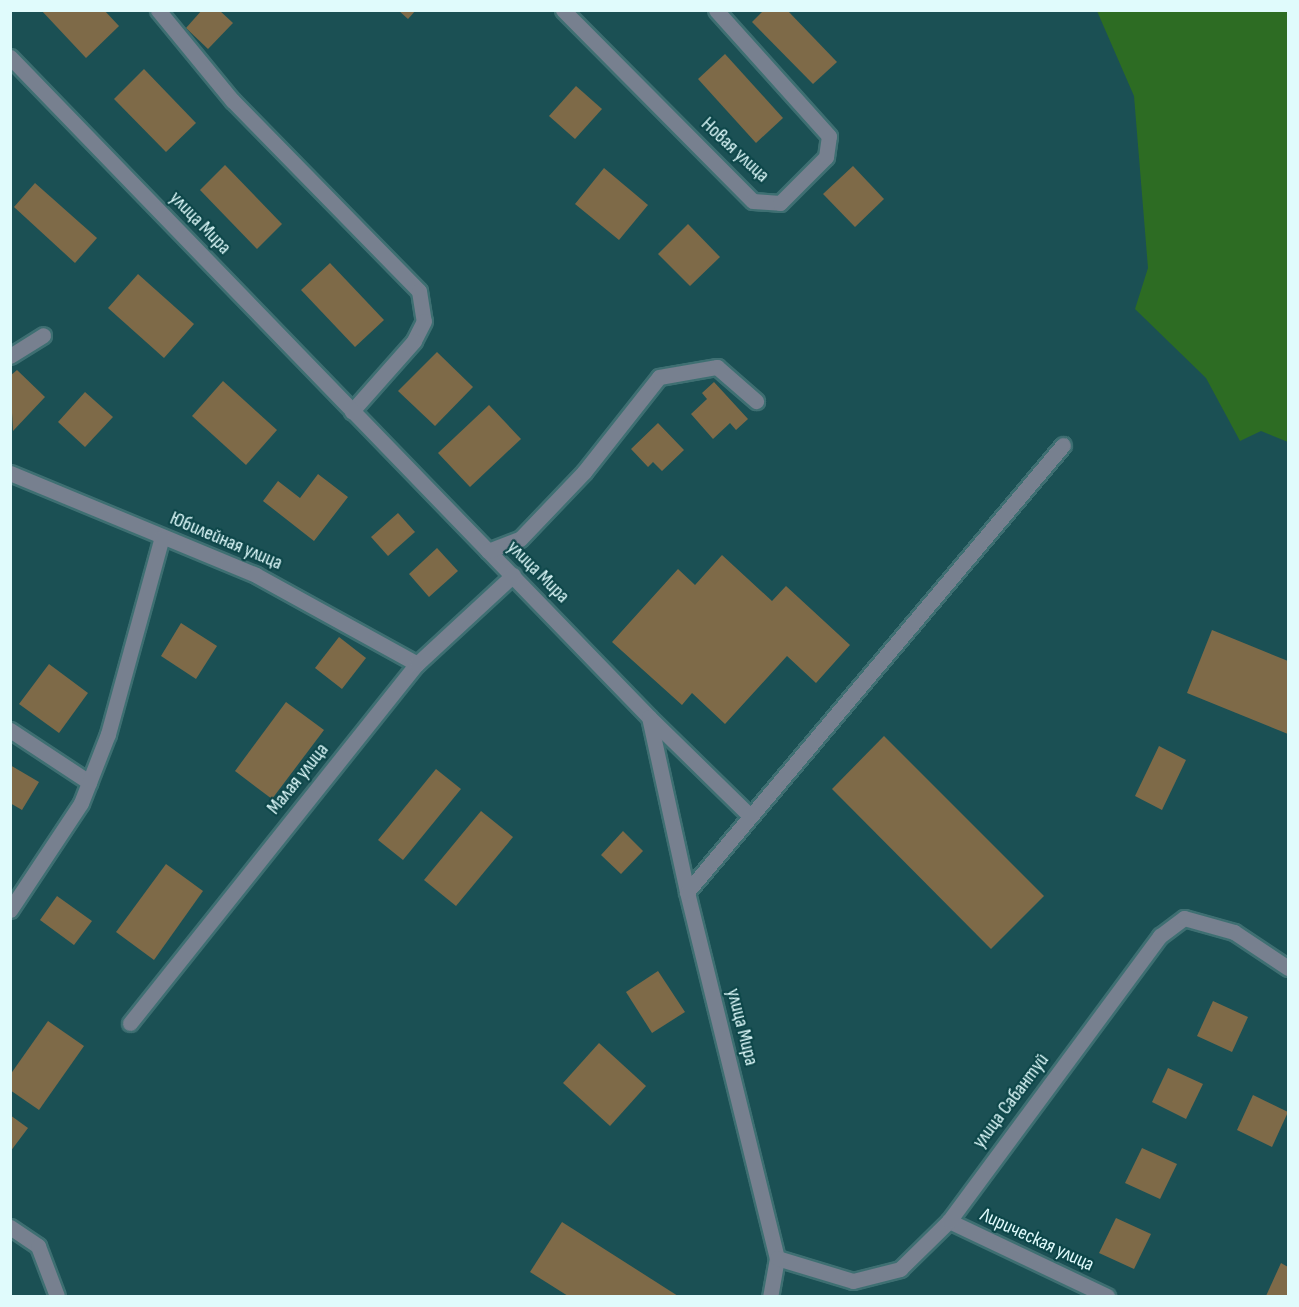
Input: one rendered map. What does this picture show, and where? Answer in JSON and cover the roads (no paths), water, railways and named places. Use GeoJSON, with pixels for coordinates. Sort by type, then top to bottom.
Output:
{"type":"FeatureCollection","features":[{"type":"Feature","properties":{"kind":"street"},"geometry":{"type":"LineString","coordinates":[[158,10],[232,100],[419,291],[424,321],[414,341],[352,411]]}},
{"type":"Feature","properties":{"kind":"street","name":"Новая улица"},"geometry":{"type":"LineString","coordinates":[[563,10],[753,201],[780,203],[826,157],[830,136],[716,10]]}},
{"type":"Feature","properties":{"kind":"street","name":"улица Мира"},"geometry":{"type":"LineString","coordinates":[[10,57],[649,717],[687,892],[777,1258]]}},
{"type":"Feature","properties":{"kind":"street"},"geometry":{"type":"LineString","coordinates":[[10,356],[43,335]]}},
{"type":"Feature","properties":{"kind":"street"},"geometry":{"type":"LineString","coordinates":[[488,551],[520,539],[584,472],[659,377],[717,367],[756,400]]}},
{"type":"Feature","properties":{"kind":"street"},"geometry":{"type":"LineString","coordinates":[[687,892],[1063,445]]}},
{"type":"Feature","properties":{"kind":"street","name":"Юбилейная улица"},"geometry":{"type":"LineString","coordinates":[[10,473],[289,590],[417,664]]}},
{"type":"Feature","properties":{"kind":"street"},"geometry":{"type":"LineString","coordinates":[[10,910],[75,813],[89,782],[108,734],[162,537]]}},
{"type":"Feature","properties":{"kind":"street","name":"Малая улица"},"geometry":{"type":"LineString","coordinates":[[130,1023],[417,664],[513,575]]}},
{"type":"Feature","properties":{"kind":"street"},"geometry":{"type":"LineString","coordinates":[[649,717],[750,816]]}},
{"type":"Feature","properties":{"kind":"street"},"geometry":{"type":"LineString","coordinates":[[10,730],[89,782]]}},
{"type":"Feature","properties":{"kind":"street","name":"улица Сабантуй"},"geometry":{"type":"LineString","coordinates":[[777,1258],[853,1281],[900,1269],[949,1221],[1160,936],[1184,918],[1234,932],[1288,968]]}},
{"type":"Feature","properties":{"kind":"street","name":"Лирическая улица"},"geometry":{"type":"LineString","coordinates":[[949,1221],[1107,1296]]}},
{"type":"Feature","properties":{"kind":"street"},"geometry":{"type":"LineString","coordinates":[[10,1227],[38,1246],[57,1296]]}},
{"type":"Feature","properties":{"kind":"street"},"geometry":{"type":"LineString","coordinates":[[770,1296],[777,1258]]}}]}
